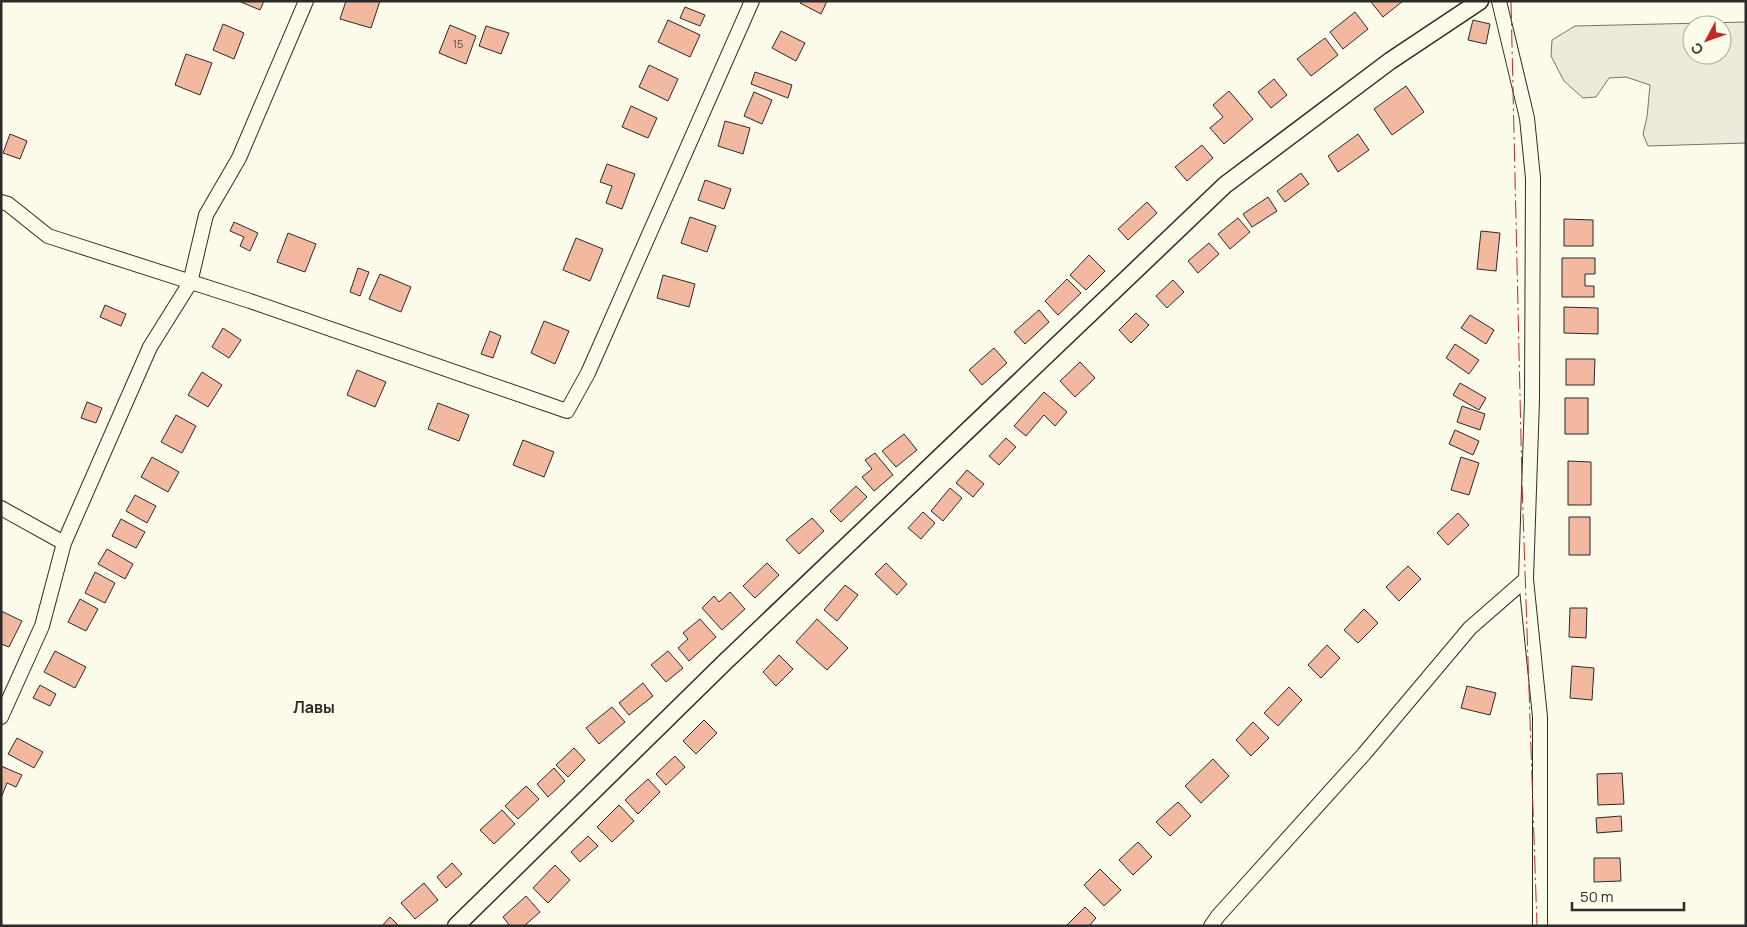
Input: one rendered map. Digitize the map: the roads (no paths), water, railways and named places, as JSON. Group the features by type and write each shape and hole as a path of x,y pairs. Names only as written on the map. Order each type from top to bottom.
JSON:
{"street":[{"path":"1,717 42,626 64,543 150,347 190,283 206,215 239,158 306,1"},
{"path":"1,202 8,204 48,236 259,305 567,411 588,373 752,1"},
{"path":"456,926 724,664 1225,185 1390,61 1480,1"},
{"path":"1499,1 1527,118 1533,178 1532,400 1526,579 1540,717 1540,926"},
{"path":"1,508 64,543"},
{"path":"1211,926 1364,754 1470,628 1526,579"}],"district":[{"name":"Лавы","path":"314,707"}]}
